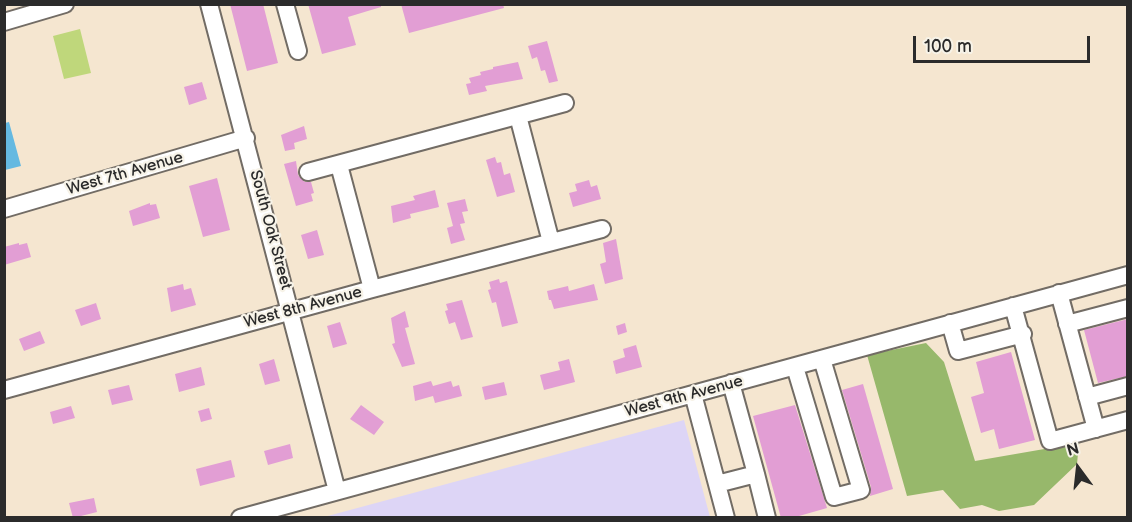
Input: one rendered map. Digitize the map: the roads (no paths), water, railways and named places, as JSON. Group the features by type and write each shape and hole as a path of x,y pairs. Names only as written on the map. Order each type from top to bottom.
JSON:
{"street":[{"path":"4,22 65,4"},
{"name":"South Oak Street","path":"210,4 337,491"},
{"path":"285,4 298,51"},
{"path":"308,172 565,103"},
{"path":"518,116 551,242"},
{"name":"West 7th Avenue","path":"4,209 246,138"},
{"path":"339,165 372,289"},
{"name":"West 8th Avenue","path":"4,390 372,289 602,229"},
{"name":"West 9th Avenue","path":"240,518 1128,275"},
{"path":"1059,293 1096,429"},
{"path":"1013,306 1023,334 1050,441 1128,420"},
{"path":"1067,324 1128,308"},
{"path":"950,323 958,351 1023,334"},
{"path":"795,367 834,497 861,490 822,358"},
{"path":"731,383 767,518"},
{"path":"1087,397 1128,386"},
{"path":"693,394 726,518"},
{"path":"717,484 756,474"}],"water":[{"path":"9,122 21,166 5,170 5,123"}]}
